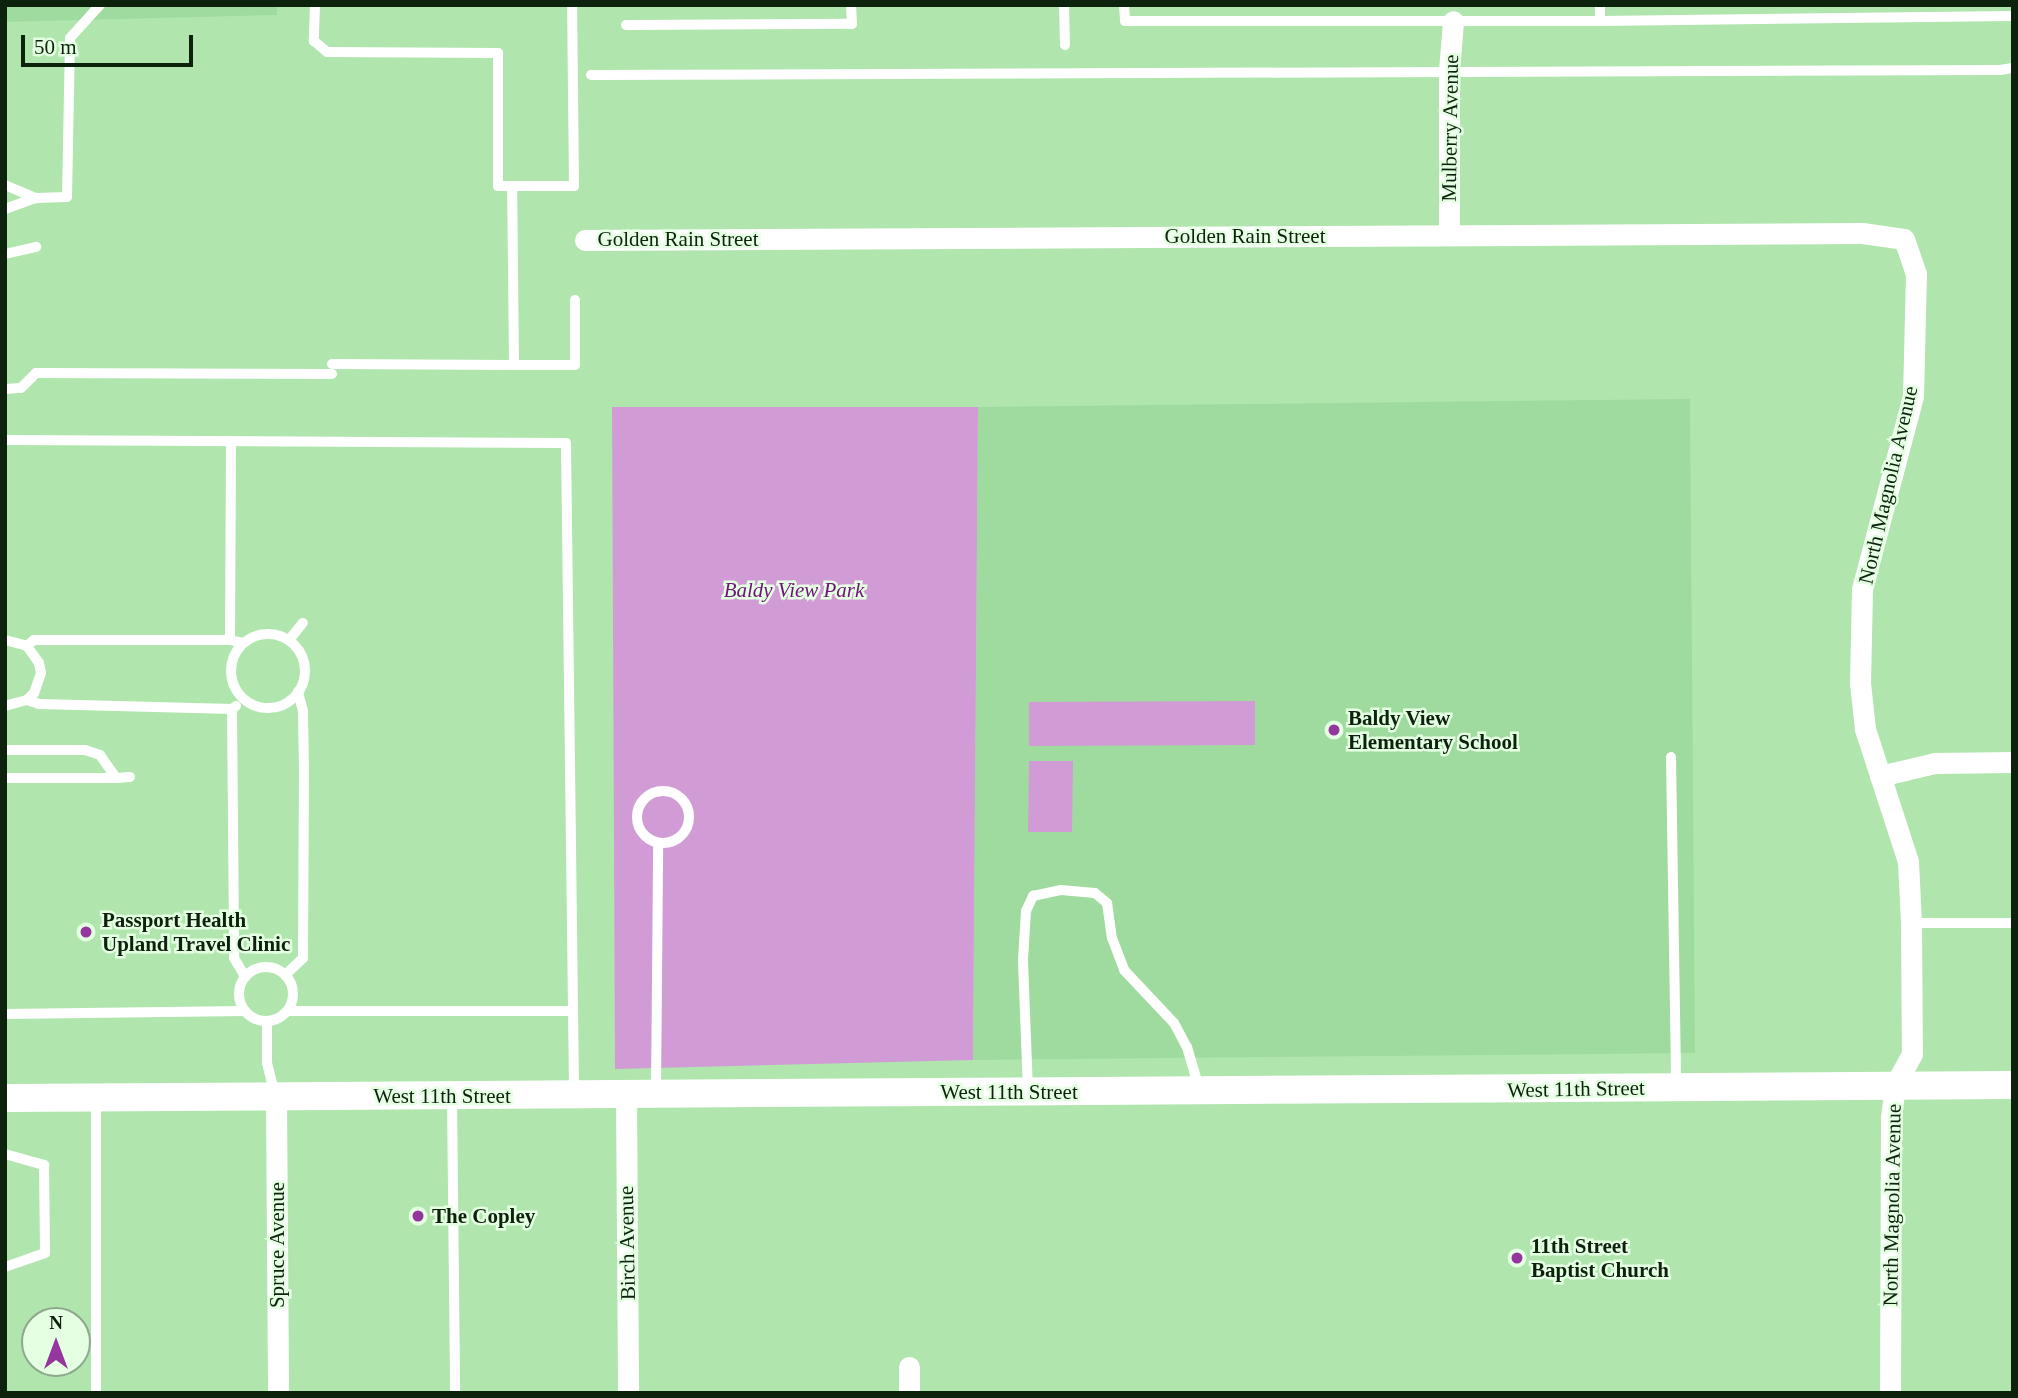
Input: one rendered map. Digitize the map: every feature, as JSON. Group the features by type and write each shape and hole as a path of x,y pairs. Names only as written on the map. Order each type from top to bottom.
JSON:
{"street":[{"name":"Mulberry Avenue","path":"1449,235 1449,71 1453,21"},
{"name":"Golden Rain Street","path":"585,240 1862,233 1905,239"},
{"name":"North Magnolia Avenue","path":"1890,1393 1891,1117 1895,1085 1912,1054 1912,923 1908,861 1865,729 1860,683 1862,589 1913,396 1916,274 1905,239"},
{"path":"1880,776 1935,763 2013,762"},
{"name":"West 11th Street","path":"5,1098 2013,1085"},
{"name":"Birch Avenue","path":"626,1094 628,1393"},
{"name":"Spruce Avenue","path":"276,1097 278,1393"},
{"path":"909,1367 909,1393"}],"lane":[{"path":"5,208 36,198 67,197 70,38 100,5"},
{"path":"315,5 314,41 327,52 498,53 498,186 574,186 572,5"},
{"path":"626,25 852,23 851,5"},
{"path":"1064,5 1065,45"},
{"path":"1125,5 1125,21 1600,21 2013,16"},
{"path":"1600,5 1600,21"},
{"path":"591,75 2013,68"},
{"path":"5,185 36,198"},
{"path":"512,186 514,366"},
{"path":"5,254 36,247"},
{"path":"5,388 21,388 36,373 575,365 575,300"},
{"path":"5,440 566,443 574,1095"},
{"path":"230,640 231,441"},
{"path":"289,640 303,623"},
{"path":"27,646 34,640 230,640 243,643 265,634 289,640 303,658 304,682 290,701 267,708 244,700 232,682 230,672 232,661 243,643"},
{"path":"5,640 27,646 34,653 41,673 39,684 27,700"},
{"path":"285,975 303,958 304,747 303,711 298,692"},
{"path":"5,706 27,700 39,704 232,709 244,700"},
{"path":"232,709 234,958 245,976"},
{"path":"5,750 85,750 100,755 117,778"},
{"path":"1671,757 1676,1087"},
{"path":"5,778 130,777"},
{"path":"655,792 671,792 685,803 690,820 682,836 675,841 657,843 650,840 638,827 637,811 647,796 655,792"},
{"path":"656,1094 657,843"},
{"path":"1028,1092 1023,960 1026,911 1033,896 1061,890 1095,893 1107,903 1112,937 1124,970 1174,1023 1187,1048 1199,1091"},
{"path":"1912,923 2013,923"},
{"path":"287,1011 293,996 285,975 270,967 260,968 245,976 239,993 245,1011 267,1021 287,1011 573,1011"},
{"path":"5,1014 245,1011"},
{"path":"267,1021 267,1063 276,1097"},
{"path":"453,1095 455,1393"},
{"path":"96,1099 96,1393"},
{"path":"5,1154 44,1165 45,1253 5,1267"}],"shaded area":[{"path":"5,5 277,5 277,15 5,22"},
{"name":"Baldy View Elementary School","path":"1690,399 1695,1053 973,1060 978,407"}],"green space":[{"name":"Baldy View Park","path":"612,407 978,407 973,1060 615,1069"},
{"path":"1255,701 1255,745 1029,746 1029,702"},
{"path":"1029,761 1073,761 1072,832 1028,832"}],"place":[{"name":"Baldy View Elementary School","path":"1334,730"},
{"name":"Passport Health Upland Travel Clinic","path":"86,932"},
{"name":"The Copley","path":"418,1216"},
{"name":"11th Street Baptist Church","path":"1517,1258"}]}
